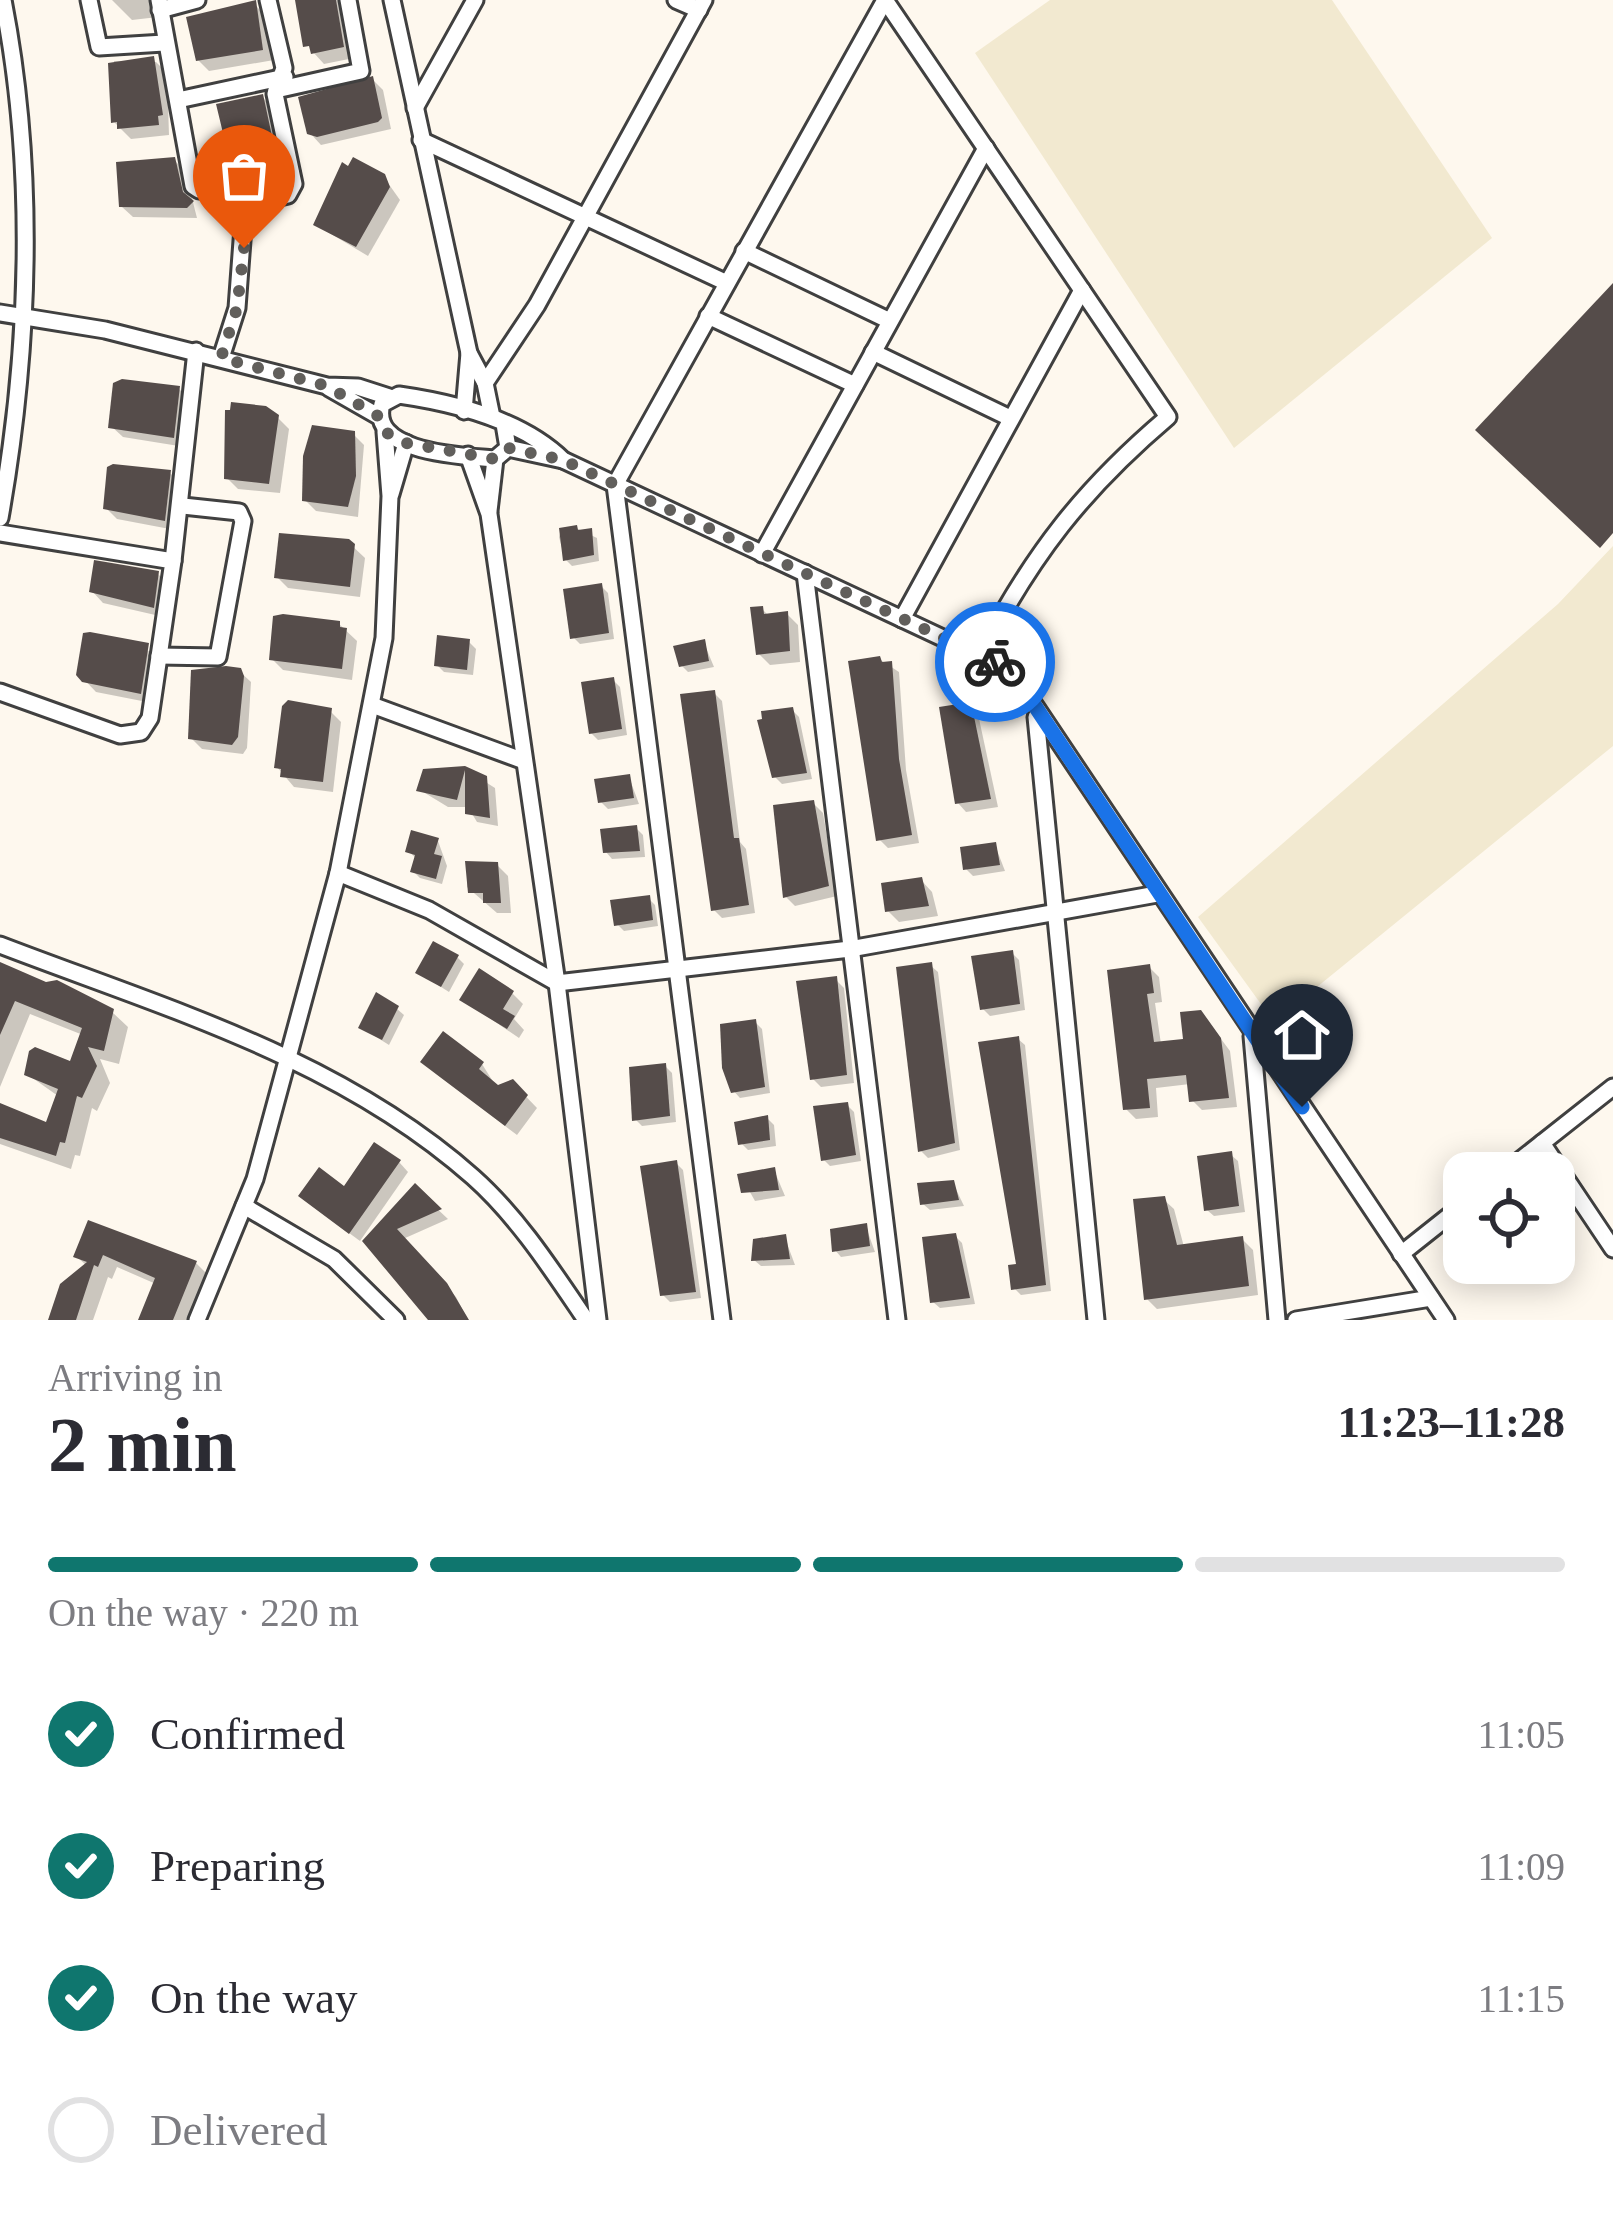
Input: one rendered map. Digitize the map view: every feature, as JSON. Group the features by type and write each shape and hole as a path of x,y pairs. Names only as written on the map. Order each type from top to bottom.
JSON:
{"street":[{"path":"0,518 14,437 24,142 3,0"},
{"path":"89,0 99,47 164,43"},
{"path":"196,0 160,5 195,188 291,172"},
{"path":"221,358 237,308 244,214 258,202 289,195 291,172 268,0"},
{"path":"178,100 361,71 348,0"},
{"path":"392,0 469,353 498,421 501,454 489,514"},
{"path":"415,108 475,0"},
{"path":"484,383 537,305 701,5 676,0"},
{"path":"722,1320 615,484 885,0 1168,417 1066,515 1016,586 980,656"},
{"path":"421,140 727,283"},
{"path":"762,554 986,148"},
{"path":"744,251 890,321"},
{"path":"902,619 1082,290"},
{"path":"0,314 196,351 327,386 464,410 547,444 563,460"},
{"path":"708,316 855,385"},
{"path":"0,692 131,736 150,718 183,506 196,351"},
{"path":"873,352 1010,418"},
{"path":"464,410 469,353"},
{"path":"327,386 406,443 468,455 563,460 1011,670 1036,714 1446,1320"},
{"path":"197,1320 244,1206 338,873 373,705 388,594 390,496 381,424 389,397"},
{"path":"390,496 406,443"},
{"path":"468,455 489,514 557,983 598,1320"},
{"path":"159,656 218,657 243,521 238,512 183,506"},
{"path":"0,533 173,561"},
{"path":"805,573 897,1320"},
{"path":"373,705 524,761"},
{"path":"1036,714 1096,1320"},
{"path":"338,873 429,910 557,983 850,949 1055,916 1157,894"},
{"path":"0,945 285,1055 414,1128 476,1179 514,1219 586,1320"},
{"path":"1252,1034 1277,1320"},
{"path":"1531,1152 1613,1087"},
{"path":"1542,1143 1613,1249"},
{"path":"244,1206 334,1259 396,1320"},
{"path":"1401,1254 1443,1221"},
{"path":"1295,1320 1431,1298"}],"shaded area":[{"path":"1050,0 1332,0 1492,238 1234,448 975,53"},
{"path":"1613,546 1613,746 1274,1022 1198,917 1558,604"}],"building":[{"path":"256,0 263,50 196,61 186,17"},
{"path":"295,0 336,0 344,47 311,54 309,46 303,47"},
{"path":"154,56 163,115 158,116 159,125 117,129 117,122 111,123 108,63"},
{"path":"373,76 382,118 378,122 317,137 307,134 298,97"},
{"path":"263,94 276,155 235,164 229,158 216,104"},
{"path":"175,157 183,192 194,201 187,208 119,207 116,162"},
{"path":"353,157 385,174 390,187 356,247 313,225 342,162 348,166"},
{"path":"1613,283 1613,533 1600,548 1475,430"},
{"path":"122,379 180,386 174,438 108,428 113,383"},
{"path":"231,402 266,406 279,415 269,484 224,479 225,410 230,410"},
{"path":"312,425 355,431 356,476 348,507 302,501 303,456"},
{"path":"107,467 171,470 165,521 103,509"},
{"path":"577,525 578,530 592,528 594,555 563,561 559,528"},
{"path":"279,533 349,539 355,544 350,587 274,578"},
{"path":"94,560 159,571 154,608 89,592"},
{"path":"602,583 609,633 570,639 563,589"},
{"path":"763,606 764,614 788,611 790,651 756,655 750,607"},
{"path":"273,616 340,621 340,627 347,628 342,669 269,660"},
{"path":"83,633 149,643 141,694 82,682 76,675"},
{"path":"437,635 470,639 467,670 434,666"},
{"path":"705,639 709,661 679,667 673,646"},
{"path":"880,656 882,662 892,661 899,759 912,835 876,841 848,661"},
{"path":"241,668 244,676 238,737 232,745 188,739 191,670"},
{"path":"614,677 622,729 589,734 581,682"},
{"path":"715,690 734,838 739,838 749,905 711,911 680,694"},
{"path":"288,700 332,708 323,782 280,777 281,769 274,768 282,706"},
{"path":"971,702 991,799 955,804 939,707"},
{"path":"793,707 807,773 772,778 757,720 762,719 761,711"},
{"path":"465,766 487,776 490,818 465,814 465,770 457,800 416,791 423,769"},
{"path":"630,774 634,798 598,803 594,779"},
{"path":"814,800 829,886 783,898 773,805"},
{"path":"637,825 640,851 603,853 600,829"},
{"path":"411,830 439,838 434,854 442,856 436,879 410,872 415,855 405,852"},
{"path":"996,842 1000,865 963,870 960,847"},
{"path":"465,861 498,862 501,903 483,903 483,893 468,893"},
{"path":"922,877 929,906 885,912 881,883"},
{"path":"650,895 653,920 614,926 610,900"},
{"path":"433,941 459,955 441,987 415,973"},
{"path":"1013,950 1020,1004 980,1010 971,956"},
{"path":"0,962 46,982 57,980 114,1009 104,1051 88,1047 97,1066 82,1098 77,1096 65,1143 60,1142 56,1156 0,1138 0,1103 46,1122 58,1089 24,1075 29,1051 35,1047 70,1061 82,1028 15,1001 0,1035"},
{"path":"932,962 955,1143 918,1152 896,967"},
{"path":"1150,964 1154,993 1147,994 1154,1042 1183,1039 1180,1012 1201,1010 1221,1038 1229,1098 1189,1102 1186,1075 1147,1079 1150,1108 1123,1110 1107,970"},
{"path":"479,968 514,991 503,1009 515,1016 507,1029 459,1000"},
{"path":"837,976 847,1075 810,1080 796,981"},
{"path":"376,992 399,1006 382,1040 358,1028"},
{"path":"756,1019 765,1087 731,1093 722,1068 720,1024"},
{"path":"443,1031 484,1062 479,1069 498,1085 513,1079 528,1095 505,1126 420,1062"},
{"path":"1019,1036 1046,1285 1011,1290 1008,1265 1016,1264 978,1042"},
{"path":"666,1063 670,1116 632,1121 629,1067"},
{"path":"848,1102 856,1155 821,1161 813,1106"},
{"path":"768,1115 770,1140 738,1145 734,1122"},
{"path":"374,1142 401,1160 349,1234 298,1196 319,1167 344,1186"},
{"path":"1232,1151 1239,1206 1204,1211 1197,1156"},
{"path":"677,1160 696,1292 660,1296 640,1166"},
{"path":"775,1167 779,1190 741,1193 737,1174"},
{"path":"954,1180 959,1200 920,1205 917,1183"},
{"path":"415,1183 442,1209 397,1229 447,1283 469,1320 428,1320 362,1241"},
{"path":"1165,1196 1177,1245 1243,1236 1249,1286 1144,1300 1133,1199"},
{"path":"88,1220 197,1261 173,1320 138,1320 155,1278 103,1255 98,1267 94,1265 76,1320 48,1320 60,1284 87,1262 73,1257"},
{"path":"867,1223 870,1246 832,1252 830,1229"},
{"path":"956,1233 970,1298 930,1303 922,1237"},
{"path":"786,1234 790,1259 751,1261 753,1239"}],"way so far":[{"path":"244,248 237,308 221,358 327,386 378,416 385,432 406,443 478,458 495,459 508,448 563,460 995,662"}],"route":[{"path":"995,662 1011,670 1302,1107"}]}
